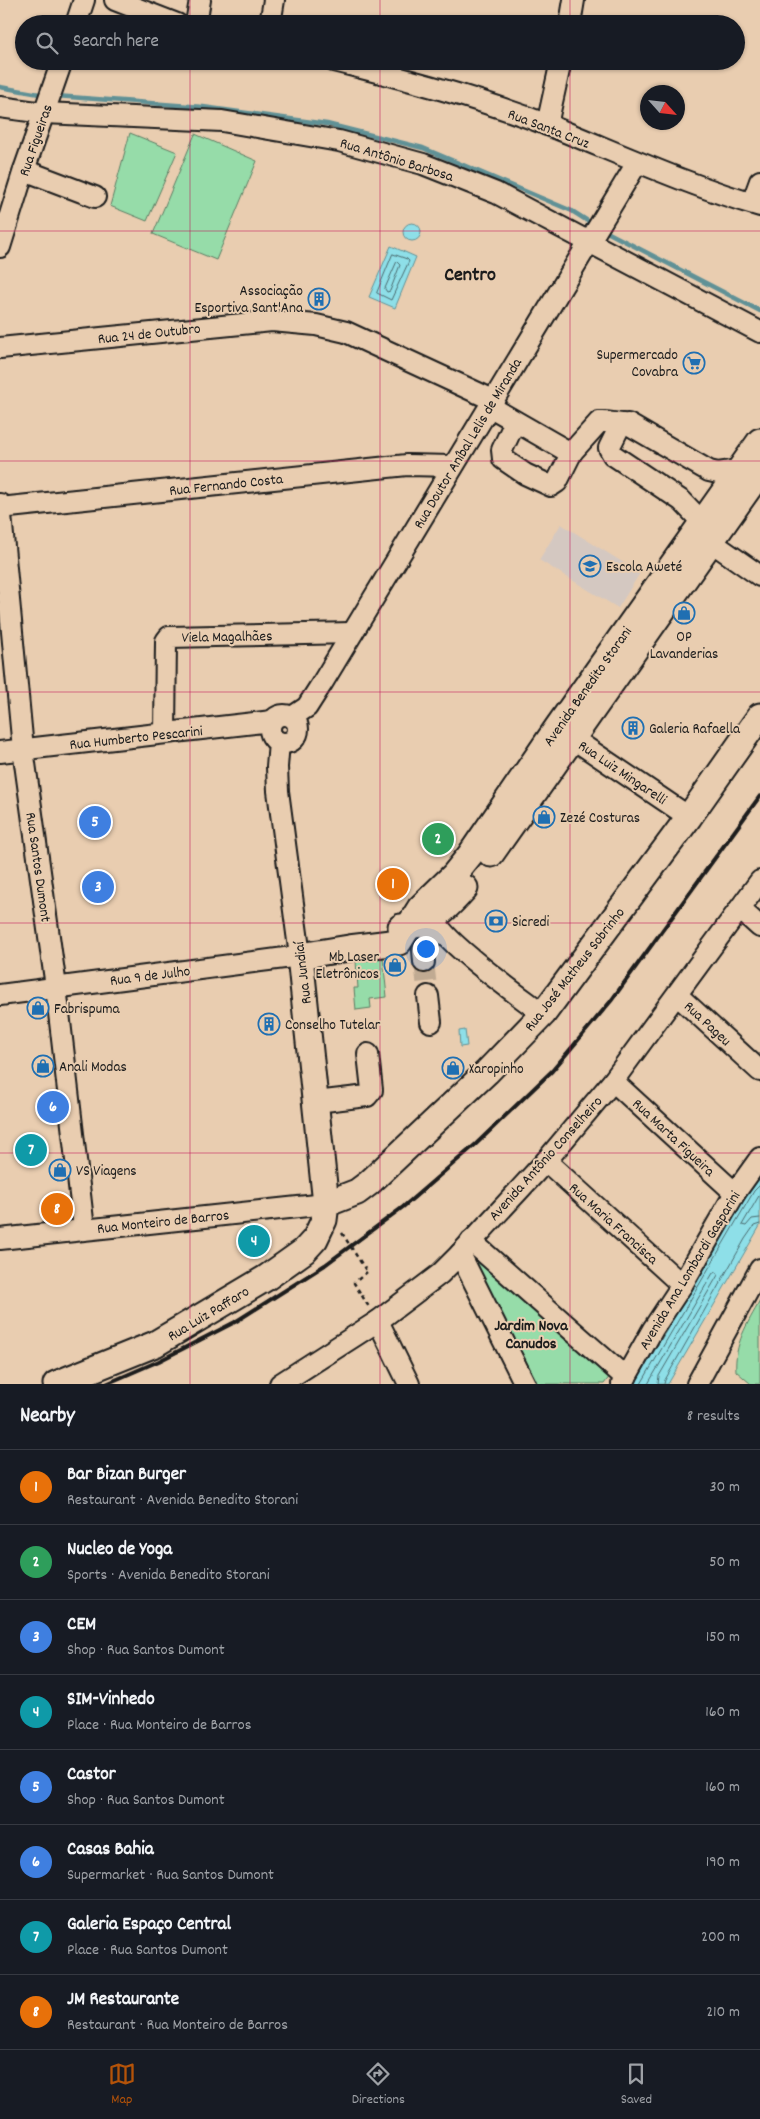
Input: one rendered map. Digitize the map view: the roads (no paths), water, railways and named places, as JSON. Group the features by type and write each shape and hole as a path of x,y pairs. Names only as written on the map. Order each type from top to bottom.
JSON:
{"main road":[{"name":"Avenida Benedito Storani","path":"409,927 435,925 471,881 565,733 703,532 750,471 760,441"},
{"name":"Rua José Matheus Sobrinho","path":"326,1204 357,1192 369,1183 487,1072 543,1014 760,716"},
{"name":"Avenida Benedito Storani","path":"300,956 397,943 420,908 470,855 565,733"},
{"name":"Rua Jundiaí","path":"300,956 326,1204"},
{"name":"Rua Luiz Paffaro","path":"56,1384 155,1344 266,1278 304,1251 315,1239 324,1220 326,1204"}],"street":[{"path":"79,15 84,0"},
{"path":"115,0 138,5 159,15"},
{"path":"198,15 200,0"},
{"path":"272,15 274,0"},
{"path":"572,15 574,0"},
{"name":"Rua Figueiras","path":"0,247 24,170 59,70"},
{"name":"Rua Santa Cruz","path":"367,70 464,96 547,125 691,184 756,204"},
{"path":"547,125 559,70"},
{"name":"Rua Antônio Barbosa","path":"0,107 44,114 222,120 339,141 423,164 496,193 760,332"},
{"name":"Rua Doutor Aníbal Lelis de Miranda","path":"292,717 307,707 637,163"},
{"path":"24,170 94,198"},
{"path":"756,204 760,181"},
{"name":"Rua 24 de Outubro","path":"0,348 272,321 316,325 346,332 491,403 515,422 567,452 572,452"},
{"path":"515,422 502,450 503,459 525,474 551,486 557,482 572,452 599,422 614,421 628,424 708,471 718,473 750,471"},
{"path":"621,424 609,448 613,455 682,500 703,532 760,576"},
{"name":"Rua Fernando Costa","path":"0,506 407,465 453,466"},
{"name":"Rua Santos Dumont","path":"0,506 23,749 56,987 84,1229"},
{"name":"Viela Magalhães","path":"164,733 166,641 169,637 352,632"},
{"path":"279,716 292,717 297,724 297,733 288,742 279,742 270,734 272,721 279,716"},
{"name":"Rua Humberto Pescarini","path":"0,752 272,721"},
{"name":"Rua Luiz Mingarelli","path":"565,733 689,816"},
{"name":"Rua Jundiaí","path":"279,742 278,791 300,956"},
{"name":"Avenida Antônio Conselheiro","path":"287,1382 378,1322 440,1274 466,1247 546,1161 613,1081 760,881"},
{"path":"740,909 760,927"},
{"path":"424,962 423,950 435,925 437,925 455,945 543,1014"},
{"name":"Rua 9 de Julho","path":"0,995 300,956"},
{"path":"428,996 431,1022"},
{"name":"Rua Pageu","path":"677,996 760,1072"},
{"path":"316,1102 367,1096 372,1090 368,1054"},
{"name":"Rua Marta Figueira","path":"613,1081 734,1193"},
{"name":"Avenida Ana Lombardi Gasparini","path":"624,1381 682,1285 734,1193 760,1158"},
{"name":"Rua Maria Francisca","path":"546,1161 682,1285"},
{"name":"Rua Monteiro de Barros","path":"0,1239 326,1204"},
{"path":"466,1247 624,1381"},
{"path":"466,1247 525,1384"},
{"path":"697,1384 760,1269"},
{"path":"378,1322 409,1384"}],"water":[{"path":"412,223 420,228 421,232 416,240 412,241 404,236 403,232 408,224"},
{"path":"391,246 416,257 395,308 369,297"},
{"path":"465,1030 467,1046 460,1047 459,1031"},
{"path":"760,1178 760,1226 668,1384 635,1384 750,1188"}],"waterway":[{"path":"0,87 45,95"},
{"path":"56,96 203,107 327,124 423,148 572,211 594,225"},
{"path":"603,230 760,311"}],"tunnel":[{"path":"424,962 428,996"}],"railway":[{"path":"106,1384 159,1361 235,1322 325,1265 403,1207 476,1144 552,1071 611,1001 760,796"}],"place":[{"name":"Associação Esportiva Sant'Ana","path":"319,299"},
{"name":"Supermercado Covabra","path":"694,363"},
{"name":"Escola Aweté","path":"590,566"},
{"name":"OP Lavanderias","path":"684,613"},
{"name":"Galeria Rafaella","path":"633,728"},
{"name":"Zezé Costuras","path":"544,817"},
{"name":"Castor","path":"95,822"},
{"name":"Nucleo de Yoga","path":"438,839"},
{"name":"Bar Bizan Burger","path":"393,884"},
{"name":"CEM","path":"98,887"},
{"name":"Sicredi","path":"496,921"},
{"name":"Mb Laser Eletrônicos","path":"395,965"},
{"name":"Fabrispuma","path":"38,1008"},
{"name":"Conselho Tutelar","path":"269,1024"},
{"name":"Anali Modas","path":"43,1066"},
{"name":"Xaropinho","path":"453,1068"},
{"name":"Casas Bahia","path":"53,1107"},
{"name":"Galeria Espaço Central","path":"31,1150"},
{"name":"VS Viagens","path":"60,1170"},
{"name":"JM Restaurante","path":"57,1209"},
{"name":"SIM-Vinhedo","path":"254,1241"}],"district":[{"name":"Centro","path":"470,273"},
{"name":"Jardim Nova Canudos","path":"531,1333"}]}
